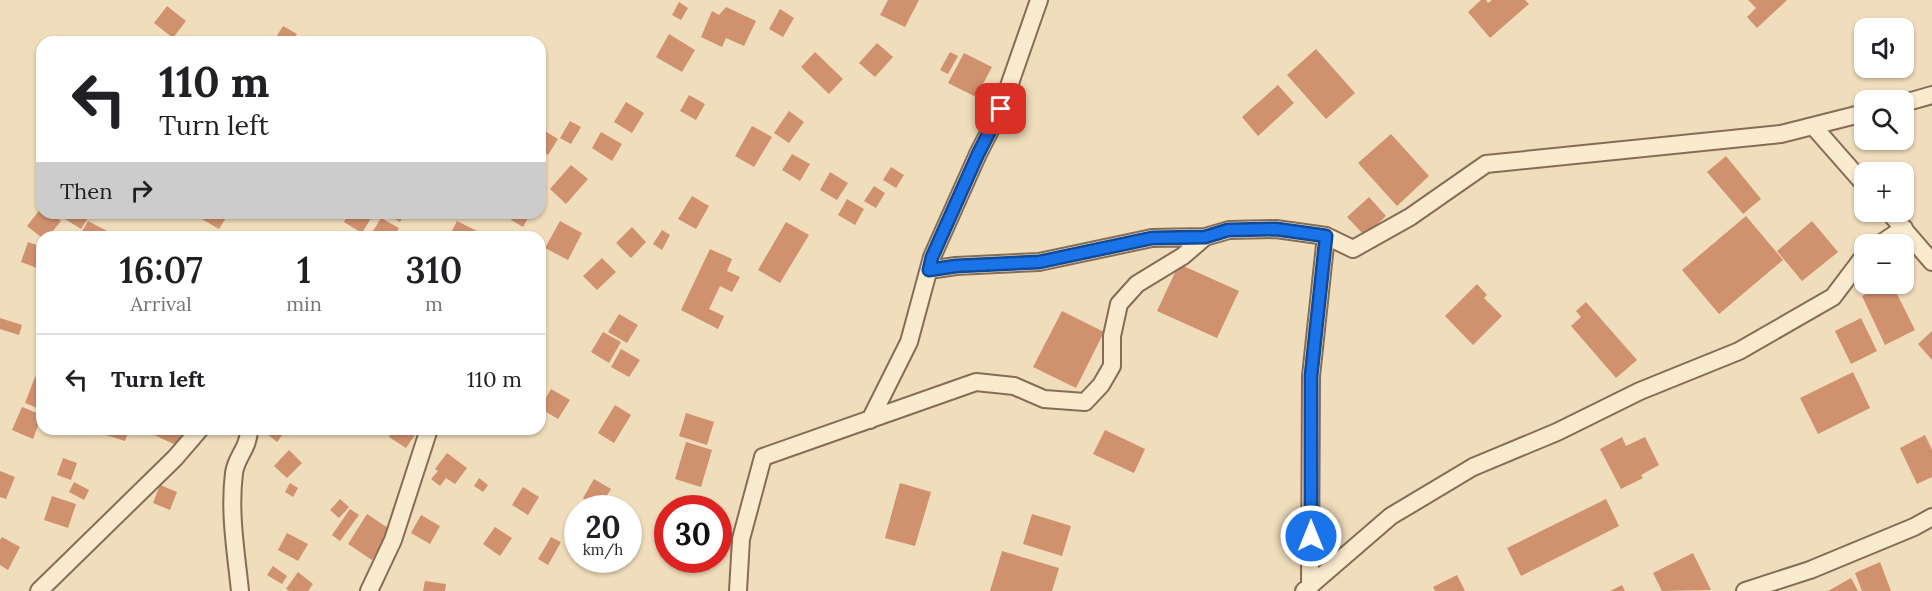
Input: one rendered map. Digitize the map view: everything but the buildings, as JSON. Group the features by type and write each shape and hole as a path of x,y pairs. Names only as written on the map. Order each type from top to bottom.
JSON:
{"street":[{"path":"870,420 909,342 932,257 978,154 1001,109 1039,0"},
{"path":"1914,100 1932,95"},
{"path":"929,270 956,266 1039,262 1152,238 1205,237 1228,230 1276,229 1326,236 1353,249 1410,217 1486,164 1780,134 1854,116"},
{"path":"1813,126 1854,173"},
{"path":"1898,222 1932,262"},
{"path":"1895,234 1904,228"},
{"path":"1307,589 1311,376 1326,236"},
{"path":"738,591 741,539 763,458 976,382 1014,386 1044,399 1085,402 1101,386 1112,366 1112,336 1119,304 1137,284 1183,256 1205,237"},
{"path":"1307,589 1391,516 1473,467 1557,432 1640,391 1739,351 1833,297 1854,269"},
{"path":"39,591 175,458 195,435"},
{"path":"240,591 231,507 234,469 249,441 249,435"},
{"path":"369,591 393,540 427,435"},
{"path":"1745,591 1810,570 1914,527 1932,517"}],"route":[{"path":"1001,109 978,154 932,257 929,270 956,266 1039,262 1152,238 1205,237 1228,230 1276,229 1326,236 1311,376 1311,536"}]}
